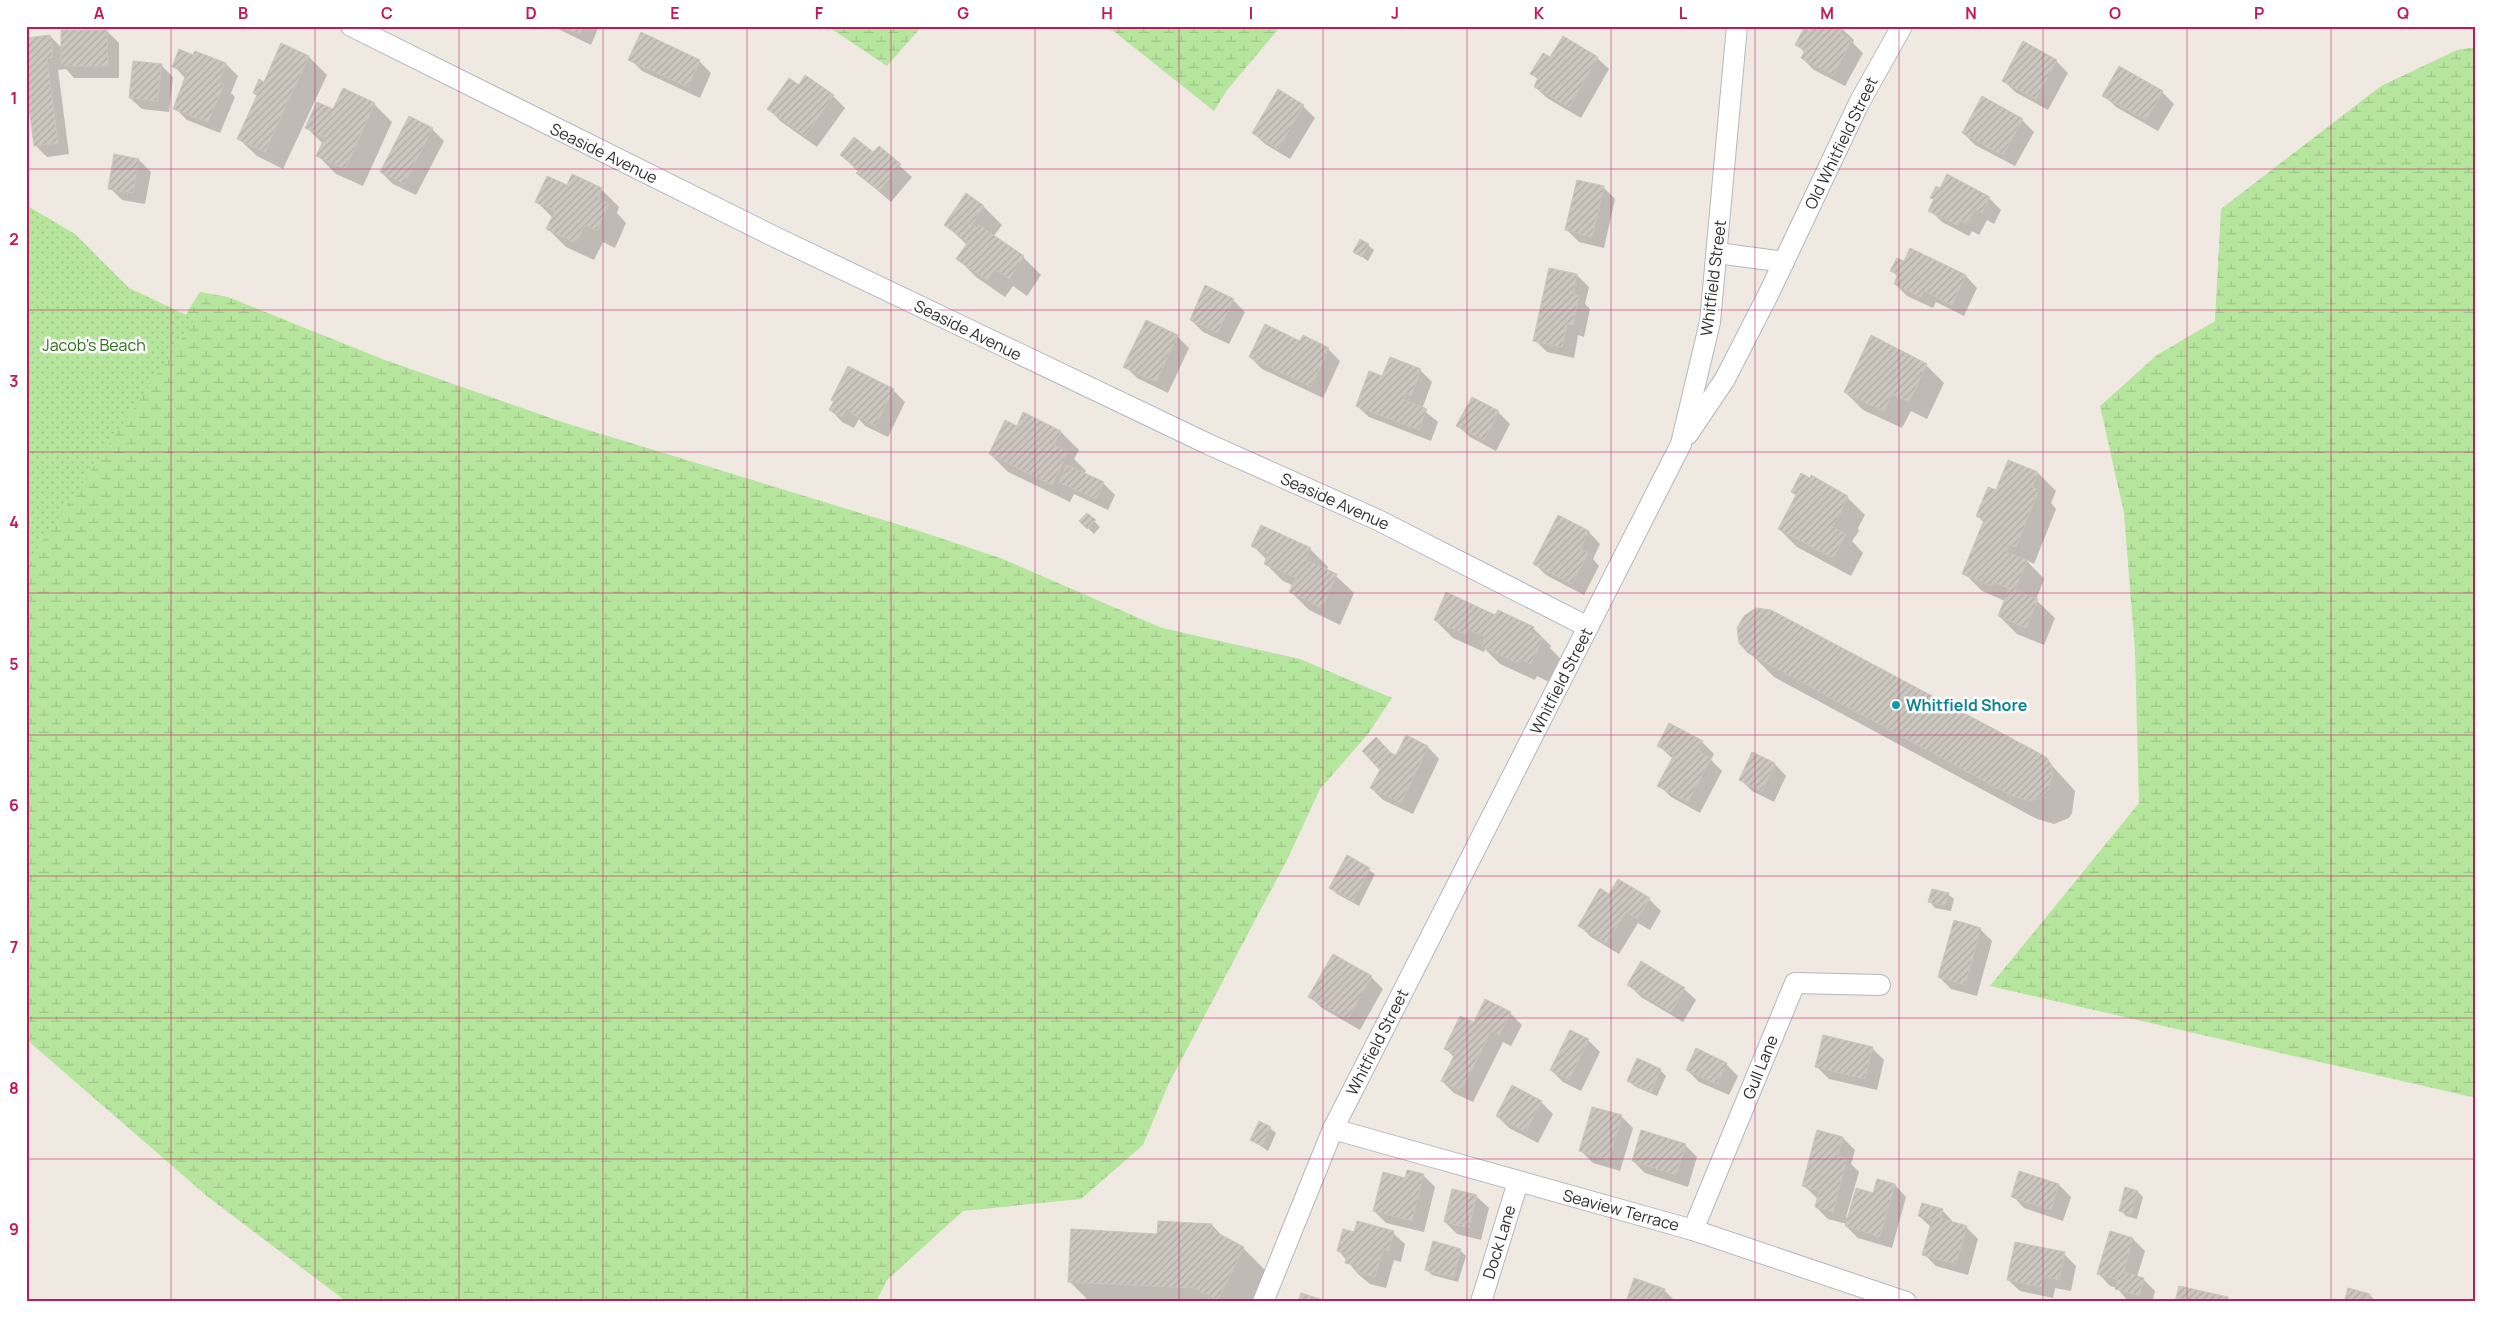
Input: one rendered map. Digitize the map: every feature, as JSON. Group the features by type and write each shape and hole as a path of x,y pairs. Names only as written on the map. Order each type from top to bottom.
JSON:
{"street":[{"name":"Seaside Avenue","path":"351,26 800,249 1208,444 1378,520 1588,627"},
{"name":"Whitfield Street","path":"1264,1302 1333,1129 1681,444 1710,322 1737,26"},
{"name":"Old Whitfield Street","path":"1681,444 1725,379 1784,262 1859,103 1902,26"},
{"path":"1717,253 1784,262"},
{"name":"Gull Lane","path":"1693,1230 1795,983 1880,986"},
{"name":"Seaview Terrace","path":"1333,1129 1693,1230 1906,1302"},
{"name":"Dock Lane","path":"1481,1302 1518,1182"}],"green space":[{"path":"827,26 922,26 887,66"},
{"path":"1107,26 1281,26 1227,90 1214,111"},
{"path":"2476,47 2476,1098 1990,986 2139,803 2135,651 2124,513 2100,406 2157,355 2215,321 2221,209 2381,86 2457,50"},
{"name":"Jacob's Beach","path":"26,205 75,234 129,288 195,319 26,565"},
{"path":"200,292 228,297 385,360 562,422 913,529 1003,559 1162,628 1300,659 1392,698 1368,734 1320,789 1287,860 1169,1083 1143,1145 1081,1199 963,1211 887,1280 876,1302 347,1302 208,1197 26,1039 26,564"}],"building":[{"path":"561,26 583,26 579,34"},
{"path":"1813,26 1842,26 1840,34 1852,40 1833,75 1801,58 1805,50 1795,45 1804,28 1810,31"},
{"path":"61,30 107,30 108,66 61,66"},
{"path":"641,32 700,60 688,87 628,60"},
{"path":"50,35 53,58 47,58 58,143 34,146 26,84 26,38"},
{"path":"1563,36 1598,57 1569,107 1534,87 1538,78 1530,74 1543,53 1550,57"},
{"path":"2023,41 2057,60 2036,99 2002,81"},
{"path":"281,43 309,56 265,152 237,139 257,95 253,93 259,79 264,82"},
{"path":"179,49 193,55 195,51 226,63 219,82 224,84 208,122 173,109 187,72 172,67"},
{"path":"133,61 162,64 157,101 129,98"},
{"path":"2119,66 2163,91 2146,120 2102,96"},
{"path":"805,75 834,95 805,136 767,109 789,78 799,85"},
{"path":"343,88 375,103 345,169 316,156 325,137 305,128 317,102 333,109"},
{"path":"1278,89 1304,105 1278,149 1252,133"},
{"path":"1982,96 2023,119 2003,155 1962,133"},
{"path":"409,116 433,128 404,184 380,172"},
{"path":"854,137 873,152 879,146 901,164 879,191 856,173 859,170 840,155"},
{"path":"114,154 139,159 133,193 108,189"},
{"path":"572,174 602,188 598,198 609,204 597,231 585,225 576,243 546,229 555,211 535,202 547,176 567,185"},
{"path":"1947,174 1990,197 1982,213 1975,209 1967,224 1960,220 1957,225 1928,211 1934,199 1930,198 1936,186 1940,188"},
{"path":"1577,180 1604,186 1592,237 1565,230"},
{"path":"966,193 984,206 972,225 977,228 979,225 1024,256 1009,279 995,269 987,280 956,259 968,242 944,225"},
{"path":"1360,239 1369,244 1362,257 1353,252"},
{"path":"1910,248 1966,275 1952,305 1924,291 1921,297 1894,284 1898,274 1890,271 1897,258 1904,261"},
{"path":"1549,268 1577,274 1573,294 1579,296 1573,325 1567,324 1562,347 1533,341"},
{"path":"1205,285 1234,299 1217,333 1190,320"},
{"path":"1146,320 1178,335 1156,382 1123,367"},
{"path":"1265,324 1300,341 1303,335 1329,348 1311,387 1249,357"},
{"path":"1871,335 1927,364 1909,402 1892,394 1884,411 1844,392"},
{"path":"1390,357 1421,369 1411,396 1406,393 1404,400 1427,409 1419,430 1356,406 1369,371 1382,376"},
{"path":"848,366 894,389 875,426 852,414 847,408 842,417 829,410 834,401 831,400"},
{"path":"1472,397 1499,411 1484,440 1456,426"},
{"path":"1023,412 1061,431 1054,445 1068,452 1052,485 989,454 1005,420 1017,426"},
{"path":"2008,460 2038,472 2032,487 2039,490 2016,547 2009,544 2006,552 2027,560 2015,590 2038,599 2026,628 1998,616 2009,588 1994,582 1992,586 1962,574 1984,520 1976,516 1988,487 1996,490"},
{"path":"1067,465 1104,482 1096,499 1059,482"},
{"path":"1801,473 1810,478 1811,475 1848,496 1841,510 1842,513 1832,526 1846,534 1833,558 1778,529 1796,495 1791,492"},
{"path":"1087,513 1096,520 1087,529 1079,521"},
{"path":"1558,515 1589,531 1580,549 1588,553 1572,584 1533,564"},
{"path":"1261,525 1311,548 1306,560 1337,574 1322,608 1289,592 1296,578 1264,564 1268,554 1251,546"},
{"path":"1446,592 1495,615 1498,610 1534,627 1531,633 1543,639 1531,664 1519,659 1517,663 1481,646 1485,637 1468,629 1466,635 1434,620"},
{"name":"Whitfield Shore","path":"1756,608 1771,610 2047,758 2052,766 2049,789 2037,799 2030,801 2012,796 1748,653 1739,643 1737,628 1744,616"},
{"path":"1669,723 1703,741 1698,751 1711,758 1688,802 1657,786 1674,755 1657,746"},
{"path":"1406,735 1428,746 1401,803 1370,788 1380,770 1362,751 1376,737 1391,753 1396,755"},
{"path":"1752,752 1775,763 1762,791 1739,780"},
{"path":"1347,855 1370,868 1353,901 1329,888"},
{"path":"1618,879 1650,898 1637,919 1626,912 1606,943 1578,926 1600,888 1609,894"},
{"path":"1932,889 1949,893 1945,906 1928,902"},
{"path":"1954,920 1981,928 1965,985 1938,977"},
{"path":"1333,954 1372,976 1348,1019 1308,997"},
{"path":"1641,961 1685,988 1671,1012 1627,985"},
{"path":"1485,999 1511,1012 1499,1035 1491,1031 1461,1091 1441,1081 1455,1054 1444,1049 1460,1016 1474,1022"},
{"path":"1570,1030 1589,1039 1569,1080 1550,1070"},
{"path":"1823,1035 1873,1047 1865,1079 1815,1067"},
{"path":"1696,1048 1727,1063 1717,1084 1686,1070"},
{"path":"1637,1058 1661,1069 1651,1092 1627,1081"},
{"path":"1512,1085 1542,1101 1525,1132 1496,1116"},
{"path":"1592,1107 1622,1115 1609,1160 1579,1151"},
{"path":"1259,1121 1271,1127 1262,1146 1250,1140"},
{"path":"1641,1130 1686,1144 1676,1175 1632,1161"},
{"path":"1817,1130 1843,1137 1838,1156 1847,1159 1833,1212 1815,1207 1819,1191 1802,1186"},
{"path":"1407,1170 1424,1174 1412,1221 1373,1211 1383,1172 1405,1178"},
{"path":"2019,1171 2059,1184 2051,1210 2011,1197"},
{"path":"1877,1179 1895,1184 1880,1237 1845,1226 1856,1188 1873,1193"},
{"path":"2125,1187 2138,1191 2131,1215 2119,1211"},
{"path":"1452,1189 1477,1195 1469,1228 1444,1222"},
{"path":"1455,1190 1476,1196 1467,1225 1446,1219"},
{"path":"1922,1203 1943,1209 1940,1218 1967,1226 1956,1264 1922,1255 1932,1220 1918,1216"},
{"path":"1158,1221 1212,1224 1212,1230 1244,1247 1218,1300 1194,1288 1068,1282 1071,1229 1157,1234"},
{"path":"1357,1221 1394,1231 1389,1251 1383,1249 1375,1277 1357,1272 1357,1266 1345,1263 1348,1254 1337,1251 1343,1229 1354,1232"},
{"path":"2110,1231 2133,1238 2124,1272 2144,1278 2139,1296 2115,1289 2118,1280 2097,1274"},
{"path":"1433,1241 1461,1249 1453,1278 1425,1270"},
{"path":"2015,1242 2065,1252 2059,1280 2044,1277 2041,1287 2007,1280"},
{"path":"1634,1278 1665,1289 1661,1302 1626,1302"},
{"path":"2179,1286 2228,1297 2227,1302 2175,1302"},
{"path":"2348,1288 2370,1294 2368,1302 2344,1302"},
{"path":"1301,1293 1329,1302 1298,1302"}],"place":[{"name":"Whitfield Shore","path":"1896,705"}]}
